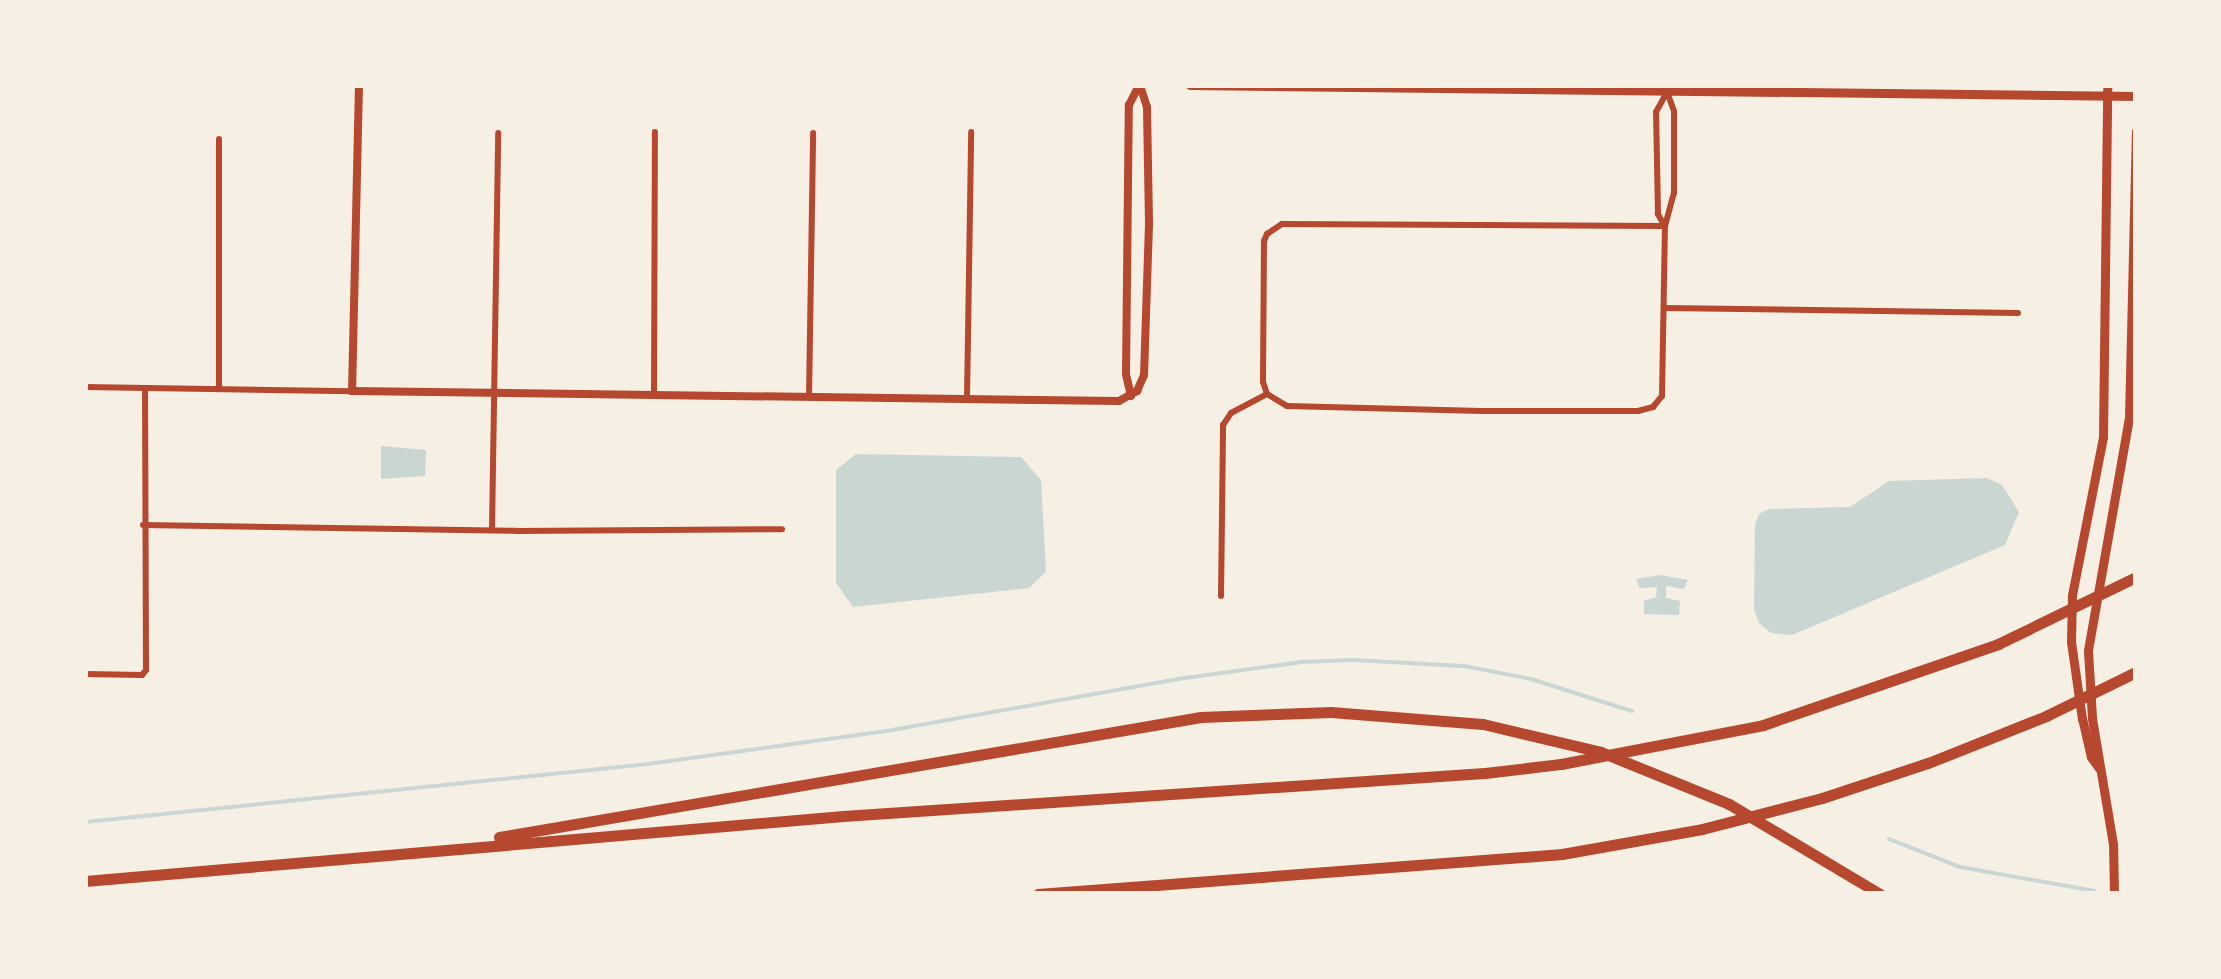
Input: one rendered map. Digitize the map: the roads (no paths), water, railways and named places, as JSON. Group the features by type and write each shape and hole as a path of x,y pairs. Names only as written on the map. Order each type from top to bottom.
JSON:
{"highway":[{"path":"85,882 417,851 1561,764 1763,725 1998,644 2136,578"},
{"path":"1038,894 1562,854 1702,829 1822,798 1928,763 1994,738 2133,673"},
{"path":"417,851 1201,717 1330,712 1441,718 1542,735 1657,772 1760,821 1880,894"}],"main road":[{"path":"1190,85 2106,90 2136,96"},
{"path":"2099,768 2091,757 2082,719 2071,642 2072,595 2103,437 2106,90"},
{"path":"2114,894 2113,844 2099,768 2088,650 2129,417 2136,131"}],"street":[{"path":"352,391 360,85"},
{"path":"1131,396 1126,374 1129,106 1139,85"},
{"path":"85,387 1118,401 1131,396 1144,374 1150,223 1147,110 1139,85"},
{"path":"1664,226 1658,214 1656,112 1666,88"},
{"path":"1664,226 1282,224 1267,234 1264,241 1262,382 1266,394 1287,406 1638,411 1653,407 1662,396 1664,226 1674,193 1674,111 1666,88"},
{"path":"654,395 655,132"},
{"path":"967,400 971,132"},
{"path":"492,530 498,133"},
{"path":"809,397 813,133"},
{"path":"219,138 219,389"},
{"path":"1664,308 2018,313"},
{"path":"85,674 145,673 145,388"},
{"path":"1221,596 1223,425 1231,413 1266,394"},
{"path":"143,525 782,529"}],"waterway":[{"path":"85,822 648,764 892,730 1185,678 1302,662 1353,660 1464,666 1531,679 1632,711"},
{"path":"1889,839 1960,867 2095,891"}]}
